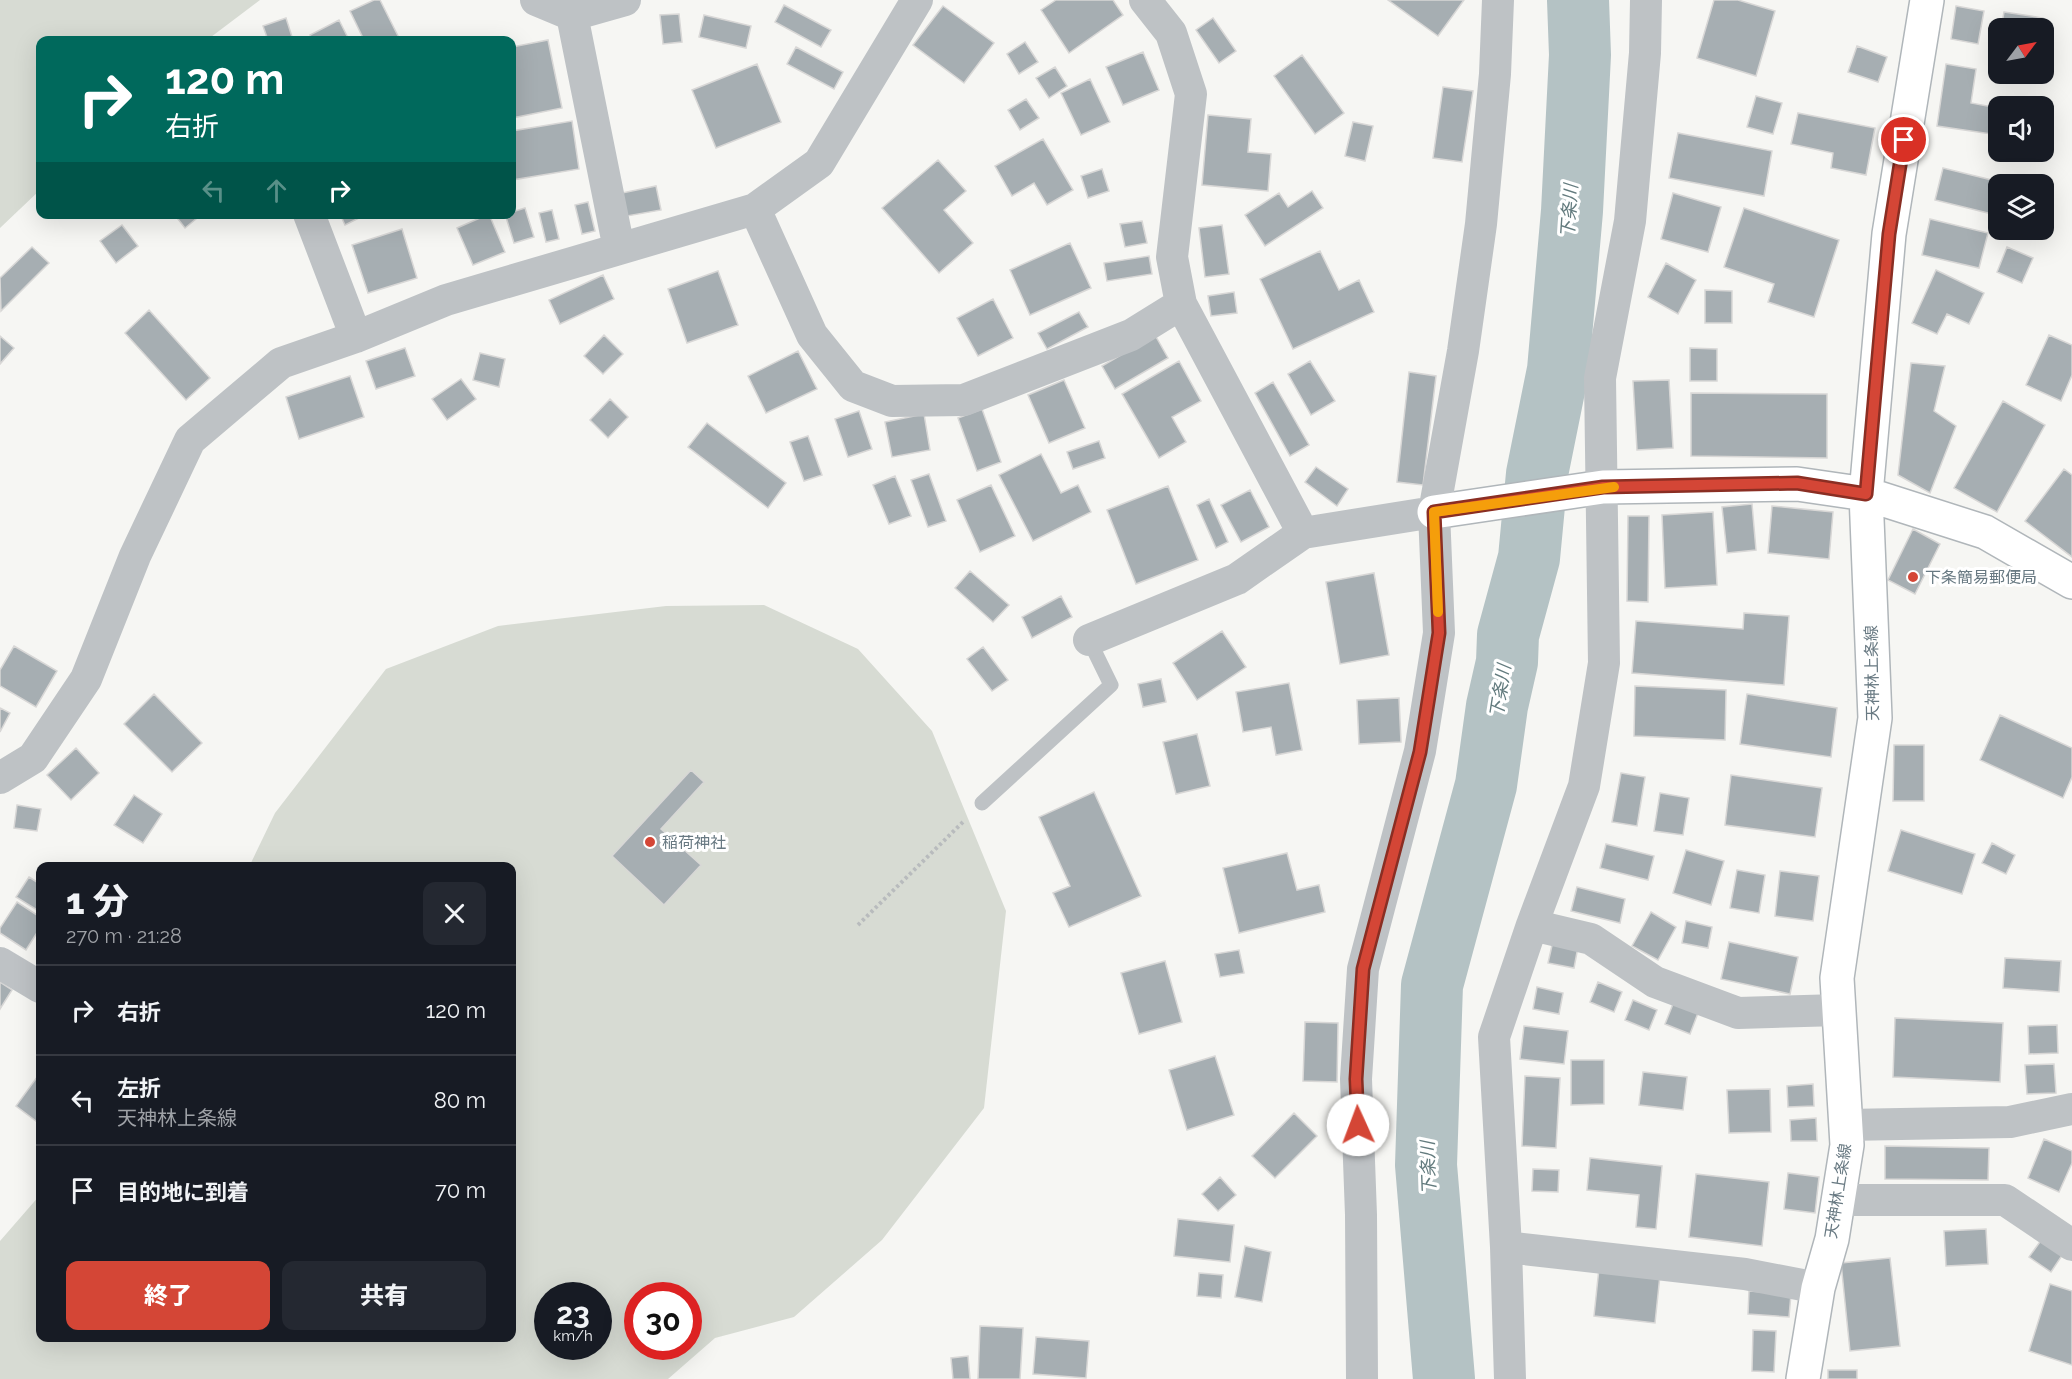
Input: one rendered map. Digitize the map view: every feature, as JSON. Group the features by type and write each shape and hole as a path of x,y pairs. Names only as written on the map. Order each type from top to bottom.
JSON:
{"main road":[{"name":"天神林上条線","path":"1803,1379 1818,1288 1832,1239 1847,1145 1837,978 1875,718 1866,494 1889,234 1926,0"},
{"path":"1434,512 1603,487 1797,483 1866,494 1985,532 2072,582"}],"street":[{"path":"536,0 572,15 624,0"},
{"path":"0,778 33,758 86,679 135,555 190,440 281,363 356,337 446,300 756,209 819,163 917,0"},
{"path":"1145,0 1171,33 1191,94 1172,257 1181,304 1304,533"},
{"path":"1362,1379 1361,1215 1356,1079 1363,969 1420,752 1439,633 1434,512 1463,351 1481,224 1495,74 1498,0"},
{"path":"1506,1378 1506,1247 1494,1037 1532,925 1584,786 1604,663 1600,378 1630,220 1645,53 1646,0"},
{"path":"572,15 619,249"},
{"path":"756,209 812,335 853,386 892,400 964,400 1131,335 1181,304"},
{"path":"311,219 356,337"},
{"path":"1089,640 1236,579 1304,533 1434,512"},
{"path":"1532,925 1591,939 1655,982 1738,1013 1839,1010"},
{"path":"0,963 36,985"},
{"path":"1846,1125 2010,1122 2072,1109"},
{"path":"1838,1200 2005,1200 2072,1245"},
{"path":"1506,1247 1745,1274 1818,1288"}],"lane":[{"path":"982,803 1111,685 1089,640"}],"path":[{"path":"858,926 982,803"}],"shaded area":[{"path":"0,0 260,0 212,36 36,36 36,194 0,228"},
{"path":"764,605 858,649 932,731 1006,911 984,1108 882,1240 794,1317 715,1338 702,1349 702,1282 624,1282 624,1360 690,1360 668,1379 0,1379 0,1241 36,1200 36,1342 516,1342 516,862 251,862 275,813 386,669 498,626 666,606"}],"building":[{"path":"374,0 380,0 398,36 362,36 350,11"},
{"path":"1056,0 1113,0 1123,15 1069,53 1041,10"},
{"path":"1388,0 1464,0 1438,36"},
{"path":"1714,0 1738,0 1775,11 1756,76 1697,58"},
{"path":"784,5 831,30 821,47 775,22"},
{"path":"943,6 994,43 964,83 913,45"},
{"path":"1956,6 1984,11 1978,44 1951,39"},
{"path":"2004,12 2043,18 2003,18"},
{"path":"679,14 682,42 663,44 660,15"},
{"path":"704,15 751,26 746,48 699,37"},
{"path":"286,18 292,36 267,36 263,26"},
{"path":"1213,18 1236,51 1219,63 1196,30"},
{"path":"339,20 347,36 311,36"},
{"path":"548,40 562,108 516,117 516,46"},
{"path":"1025,42 1038,62 1019,74 1007,54"},
{"path":"1857,46 1887,57 1878,82 1848,72"},
{"path":"796,47 843,72 834,89 787,64"},
{"path":"1143,52 1159,90 1123,105 1106,67"},
{"path":"1302,55 1344,113 1315,134 1274,76"},
{"path":"757,64 781,122 716,148 692,90"},
{"path":"1946,64 1976,69 1971,103 1988,106 1988,134 1937,126"},
{"path":"1055,67 1067,86 1049,98 1036,78"},
{"path":"1090,79 1110,122 1081,135 1061,93"},
{"path":"1443,87 1473,91 1462,162 1433,158"},
{"path":"1756,96 1782,103 1773,134 1747,127"},
{"path":"1026,99 1039,118 1020,130 1008,110"},
{"path":"1798,113 1875,128 1866,175 1831,168 1833,153 1791,144"},
{"path":"1208,115 1251,119 1248,152 1271,154 1268,191 1202,185"},
{"path":"572,121 579,169 516,179 516,130"},
{"path":"1353,122 1373,126 1365,161 1345,156"},
{"path":"1678,133 1772,151 1764,196 1669,178"},
{"path":"1043,139 1073,190 1047,205 1034,183 1012,196 995,166"},
{"path":"938,160 966,191 944,210 973,243 939,273 882,208"},
{"path":"1943,168 1988,179 1988,213 1935,200"},
{"path":"1102,169 1109,191 1088,198 1081,176"},
{"path":"656,186 661,210 627,216 622,193"},
{"path":"1312,191 1323,208 1265,246 1245,215 1279,193 1288,207"},
{"path":"1673,193 1721,207 1708,252 1661,239"},
{"path":"588,202 595,231 582,234 575,205"},
{"path":"525,208 534,237 514,243 507,219 516,219 516,211"},
{"path":"1744,208 1839,240 1814,317 1768,302 1774,284 1724,267"},
{"path":"552,210 559,239 546,242 539,213"},
{"path":"178,219 196,219 185,228"},
{"path":"342,219 357,219 345,225"},
{"path":"478,219 491,219 505,252 473,265 457,228"},
{"path":"1930,219 1988,233 1979,268 1922,255"},
{"path":"1142,221 1147,243 1125,247 1120,224"},
{"path":"122,225 138,246 116,263 100,241"},
{"path":"1222,225 1229,274 1205,277 1199,228"},
{"path":"402,229 417,278 368,293 352,245"},
{"path":"1070,243 1091,288 1030,315 1010,270"},
{"path":"32,247 49,263 1,311 0,278"},
{"path":"2007,247 2033,258 2022,283 1997,272"},
{"path":"1320,251 1339,290 1359,280 1374,312 1293,349 1260,279"},
{"path":"1149,256 1152,274 1107,281 1104,263"},
{"path":"1666,263 1696,280 1678,314 1648,297"},
{"path":"1936,270 1984,293 1969,324 1947,314 1937,334 1912,323"},
{"path":"718,271 738,325 687,343 668,289"},
{"path":"603,275 614,299 560,324 549,300"},
{"path":"1705,290 1732,291 1732,323 1705,323"},
{"path":"1234,292 1237,313 1211,316 1208,296"},
{"path":"993,299 1013,338 978,356 957,318"},
{"path":"149,310 210,378 186,400 125,333"},
{"path":"1079,312 1088,327 1047,349 1038,333"},
{"path":"604,335 623,354 603,374 584,356"},
{"path":"1155,335 1168,358 1115,389 1102,366"},
{"path":"2049,335 2072,345 2072,375 2061,401 2026,385"},
{"path":"0,336 14,348 0,364"},
{"path":"405,348 415,376 376,389 366,361"},
{"path":"1690,348 1717,349 1717,381 1690,381"},
{"path":"798,351 817,389 766,413 748,376"},
{"path":"480,353 505,359 499,387 473,380"},
{"path":"1179,361 1201,401 1172,417 1186,442 1159,458 1122,394"},
{"path":"1310,361 1335,401 1311,415 1288,374"},
{"path":"1911,363 1945,366 1934,411 1956,426 1930,493 1898,475"},
{"path":"1409,372 1436,376 1423,485 1397,482"},
{"path":"350,376 364,417 299,439 286,397"},
{"path":"461,379 476,399 447,420 432,399"},
{"path":"1064,380 1085,428 1049,443 1028,395"},
{"path":"1669,380 1673,448 1637,450 1633,381"},
{"path":"1273,382 1309,445 1290,456 1255,393"},
{"path":"1691,393 1827,394 1827,458 1691,456"},
{"path":"610,399 628,417 608,438 590,420"},
{"path":"2003,401 2045,425 1997,512 1954,488"},
{"path":"982,409 1001,462 977,471 958,418"},
{"path":"859,411 872,449 848,457 835,419"},
{"path":"924,414 930,450 892,457 885,422"},
{"path":"707,423 786,483 768,508 688,447"},
{"path":"808,436 822,475 804,481 790,442"},
{"path":"1099,441 1105,458 1073,469 1067,452"},
{"path":"1041,454 1061,493 1078,485 1091,512 1033,541 999,475"},
{"path":"1316,467 1348,489 1337,506 1305,482"},
{"path":"2064,469 2072,475 2072,557 2025,521"},
{"path":"929,474 946,521 928,527 911,480"},
{"path":"895,476 911,516 889,524 873,485"},
{"path":"991,485 1015,536 980,552 957,500"},
{"path":"1168,486 1198,560 1136,584 1107,510"},
{"path":"1250,490 1269,527 1241,542 1221,505"},
{"path":"1209,499 1228,542 1216,548 1197,505"},
{"path":"1752,504 1756,550 1727,553 1722,507"},
{"path":"1772,506 1833,512 1829,559 1768,553"},
{"path":"1713,512 1717,585 1665,588 1662,515"},
{"path":"1628,516 1649,516 1648,602 1627,601"},
{"path":"1913,529 1940,544 1915,594 1888,580"},
{"path":"970,571 1009,605 993,622 955,588"},
{"path":"1374,573 1389,655 1340,664 1326,582"},
{"path":"1061,596 1072,617 1032,638 1022,617"},
{"path":"1744,613 1789,616 1784,685 1632,673 1636,621 1743,629"},
{"path":"1222,631 1246,667 1197,700 1173,663"},
{"path":"14,646 57,671 36,707 0,686 0,670"},
{"path":"983,647 1008,680 992,691 967,659"},
{"path":"1161,679 1166,702 1143,707 1138,684"},
{"path":"1289,683 1302,750 1276,755 1271,727 1243,732 1236,692"},
{"path":"1635,686 1726,690 1725,740 1634,736"},
{"path":"154,694 202,743 172,772 124,724"},
{"path":"1747,694 1837,708 1831,757 1740,744"},
{"path":"1399,698 1401,742 1359,744 1357,700"},
{"path":"0,708 10,713 0,732"},
{"path":"2000,715 2072,748 2072,777 2063,798 1980,760"},
{"path":"1197,734 1210,786 1176,794 1163,742"},
{"path":"1894,745 1924,745 1924,801 1893,801"},
{"path":"76,748 99,773 71,800 47,775"},
{"name":"稲荷神社","path":"691,770 704,782 661,829 701,865 664,905 612,856"},
{"path":"1621,773 1645,777 1637,826 1612,822"},
{"path":"1731,775 1822,788 1815,837 1725,825"},
{"path":"1094,792 1141,896 1069,927 1053,893 1070,886 1039,817"},
{"path":"1660,793 1689,798 1683,835 1654,831"},
{"path":"134,795 162,814 143,843 114,825"},
{"path":"17,805 41,809 37,831 14,828"},
{"path":"1901,830 1975,854 1962,894 1888,871"},
{"path":"1992,843 2015,855 2006,874 1982,863"},
{"path":"1606,844 1654,856 1648,880 1600,868"},
{"path":"1686,850 1724,861 1711,905 1673,893"},
{"path":"1287,853 1297,890 1319,885 1325,912 1239,933 1223,868"},
{"path":"1737,870 1765,875 1759,913 1730,908"},
{"path":"1780,871 1819,876 1813,921 1775,916"},
{"path":"29,877 36,881 36,909 16,897"},
{"path":"1577,887 1625,899 1620,923 1571,911"},
{"path":"17,902 36,914 36,934 26,950 0,933 0,928"},
{"path":"1651,912 1676,927 1658,960 1632,946"},
{"path":"1686,921 1712,927 1708,948 1682,943"},
{"path":"1553,941 1578,947 1574,968 1548,963"},
{"path":"1729,942 1798,957 1790,994 1721,979"},
{"path":"1239,950 1244,973 1220,977 1215,954"},
{"path":"2005,958 2061,961 2059,992 2003,988"},
{"path":"1165,961 1182,1022 1139,1034 1121,973"},
{"path":"0,982 12,990 0,1009"},
{"path":"1598,982 1622,992 1614,1012 1590,1002"},
{"path":"1537,987 1563,993 1559,1014 1533,1009"},
{"path":"1633,1000 1657,1010 1649,1030 1625,1020"},
{"path":"1673,1004 1698,1013 1690,1034 1665,1024"},
{"path":"1895,1018 2003,1023 2000,1082 1893,1077"},
{"path":"1305,1022 1338,1023 1337,1082 1303,1081"},
{"path":"2057,1025 2058,1053 2029,1054 2028,1026"},
{"path":"1524,1026 1568,1031 1564,1064 1520,1059"},
{"path":"1215,1056 1234,1115 1187,1130 1169,1070"},
{"path":"1571,1060 1604,1060 1604,1104 1571,1105"},
{"path":"2054,1064 2056,1093 2027,1094 2025,1065"},
{"path":"1643,1072 1687,1077 1683,1110 1639,1105"},
{"path":"1525,1076 1560,1078 1556,1148 1522,1146"},
{"path":"36,1078 36,1121 16,1106"},
{"path":"1813,1084 1814,1106 1788,1107 1787,1086"},
{"path":"1770,1089 1771,1132 1729,1133 1727,1090"},
{"path":"1294,1113 1317,1136 1275,1178 1252,1156"},
{"path":"1816,1118 1817,1141 1791,1141 1790,1120"},
{"path":"2044,1139 2072,1151 2072,1163 2059,1192 2028,1178"},
{"path":"1885,1146 1989,1148 1988,1180 1885,1179"},
{"path":"1590,1158 1662,1166 1656,1229 1636,1227 1639,1195 1587,1190"},
{"path":"1533,1169 1559,1170 1558,1192 1532,1191"},
{"path":"1788,1173 1819,1177 1815,1213 1784,1209"},
{"path":"1696,1174 1769,1182 1762,1246 1689,1237"},
{"path":"1220,1177 1236,1195 1218,1211 1202,1194"},
{"path":"1178,1219 1234,1225 1230,1262 1174,1256"},
{"path":"1986,1229 1988,1264 1946,1266 1944,1231"},
{"path":"2042,1239 2063,1254 2051,1272 2029,1257"},
{"path":"1245,1246 1271,1252 1262,1302 1235,1297"},
{"path":"1890,1258 1900,1346 1850,1351 1841,1263"},
{"path":"1599,1268 1660,1275 1655,1323 1594,1316"},
{"path":"1199,1273 1223,1275 1221,1298 1197,1296"},
{"path":"2050,1284 2072,1291 2072,1365 2029,1351"},
{"path":"1749,1291 1791,1294 1789,1317 1748,1314"},
{"path":"980,1326 1023,1328 1020,1379 978,1379"},
{"path":"1753,1330 1776,1331 1774,1372 1752,1371"},
{"path":"1036,1337 1089,1341 1086,1378 1033,1374"},
{"path":"968,1356 970,1379 953,1379 951,1358"},
{"path":"1828,1370 1857,1370 1857,1379 1828,1379"}],"waterway":[{"name":"下条川","path":"1444,1379 1426,1165 1432,985 1486,785 1497,706 1507,662 1508,635 1529,558 1537,474 1558,370 1572,211 1580,55 1578,0"}],"slow traffic":[{"path":"1438,612 1434,512 1614,487"}],"place":[{"name":"下条簡易郵便局","path":"1913,577"},
{"name":"稲荷神社","path":"650,842"}],"route":[{"path":"1358,1125 1356,1079 1363,969 1420,752 1439,633 1434,512 1603,487 1797,483 1866,494 1889,234 1904,140"}]}
